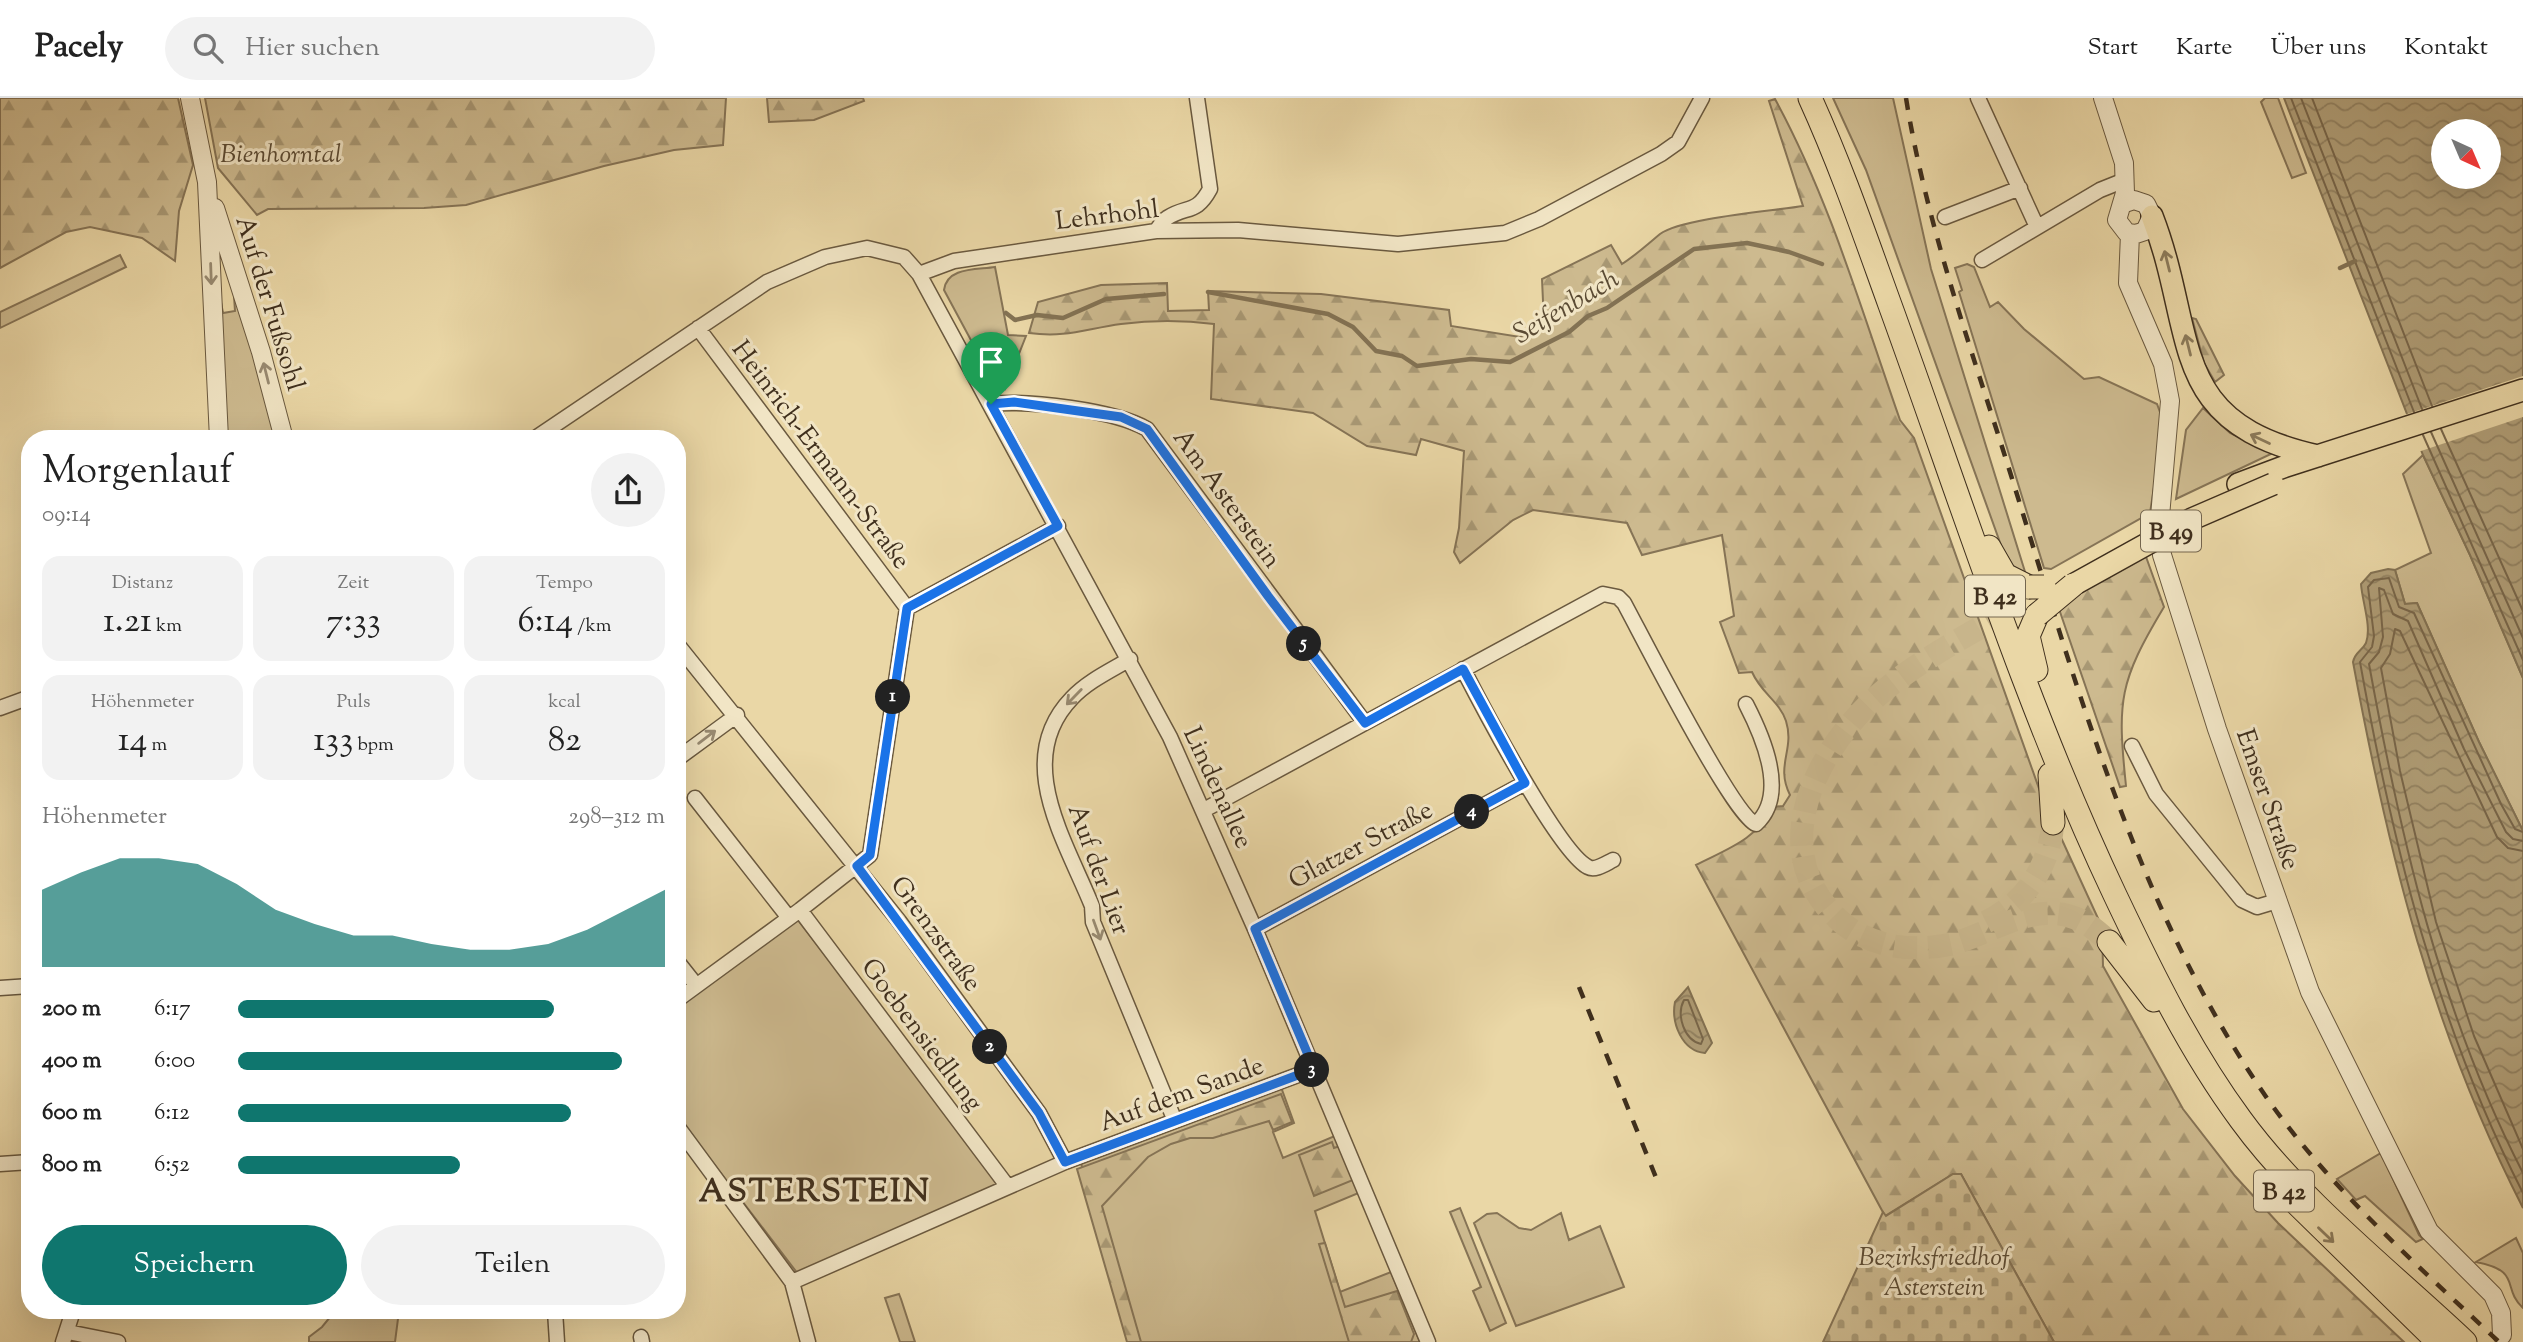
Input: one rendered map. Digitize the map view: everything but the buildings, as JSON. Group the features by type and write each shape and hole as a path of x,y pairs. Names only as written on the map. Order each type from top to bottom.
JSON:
{"highway":[{"name":"B 42","path":"1797,98 1845,211 2050,775 2100,891 2157,1003 2211,1097 2258,1162 2317,1227 2438,1342"},
{"name":"B 42","path":"1810,98 1854,205 2042,727 2081,821 2158,983 2207,1070 2255,1139 2299,1186 2465,1342"},
{"path":"1821,98 1843,146 1903,300 1990,550 2005,575 2035,598 2028,636 2031,655 2077,781 2120,878 2200,1033 2243,1104 2299,1186"},
{"name":"B 49","path":"2010,615 2035,598 2073,584"},
{"path":"2050,775 2053,823"},
{"path":"2109,942 2157,1003"}],"main road":[{"name":"B 49","path":"2152,216 2163,244 2199,382 2212,402 2225,417 2258,439 2284,449 2318,456"},
{"name":"B 49","path":"2073,584 2192,519 2273,484 2362,448 2523,390"},
{"name":"B 49","path":"2035,598 2154,524 2238,484 2318,456 2362,448 2523,402"}],"street":[{"name":"Auf der Fußsohl","path":"190,98 207,182 261,352 282,430"},
{"path":"1156,232 1167,218 1192,211 1204,201 1210,189 1196,98"},
{"name":"Lehrhohl","path":"919,274 954,261 1156,232 1238,230 1398,244 1505,233 1539,219 1661,154 1678,142 1702,98"},
{"path":"1978,98 2037,227"},
{"name":"Emser Straße","path":"2103,98 2124,163 2128,202 2117,220 2122,230 2130,234 2128,283 2163,364 2169,401 2159,528 2162,555 2310,992 2429,1231 2493,1294 2501,1313 2502,1335"},
{"path":"1982,260 2100,190 2125,180"},
{"name":"Auf der Fußsohl","path":"207,182 219,430"},
{"path":"1945,217 2020,188"},
{"name":"Emser Straße","path":"2128,202 2146,204 2152,216"},
{"path":"2130,234 2145,230 2152,216"},
{"path":"547,430 778,276 839,253 881,249 904,257 919,274"},
{"name":"Lindenallee","path":"919,274 1130,659 1204,810 1427,1342"},
{"name":"Heinrich-Ermann-Straße","path":"698,328 907,608"},
{"name":"Am Asterstein","path":"991,404 1014,402 1121,417 1147,429 1268,596 1365,723"},
{"path":"686,992 870,855 907,608 1058,526"},
{"path":"1204,810 1603,594 1618,597 1746,818 1756,824 1765,810 1770,774 1763,737 1746,704"},
{"name":"Grenzstraße","path":"686,655 857,866 1039,1113 1065,1162"},
{"name":"Auf der Lier","path":"1130,659 1084,687 1060,712 1046,741 1043,771 1048,797 1092,906 1093,922 1175,1121"},
{"path":"1463,669 1525,783 1580,861 1595,869 1613,860"},
{"path":"0,708 21,700"},
{"path":"686,752 737,715"},
{"path":"2132,746 2155,794 2242,900 2258,907 2277,901"},
{"name":"Glatzer Straße","path":"1255,929 1525,783"},
{"name":"Goebensiedlung","path":"695,798 794,914 1007,1187"},
{"path":"686,973 695,985"},
{"path":"0,988 21,987"},
{"name":"Auf dem Sande","path":"1065,1162 1314,1069"},
{"path":"686,1138 792,1282 808,1342"},
{"path":"792,1282 1065,1162"},
{"path":"0,1164 21,1163"},
{"path":"71,1319 65,1337 118,1342"},
{"path":"556,1319 557,1342"}],"green space":[{"name":"Bienhorntal","path":"0,98 178,98 193,165 179,211 175,261 142,238 90,227 66,232 0,268"},
{"name":"Bienhorntal","path":"205,98 726,98 723,145 674,150 604,166 466,205 424,208 268,209 257,215 218,168"},
{"path":"767,98 863,98 864,101 814,120 769,122"},
{"path":"1833,98 1893,98 1931,269 2026,575 2013,566 2002,548 1866,170"},
{"path":"2265,98 2278,98 2306,173 2292,178 2261,102"},
{"path":"1775,99 1795,137 1829,216 1900,420 1914,438 2041,794 2102,927 2103,966 2183,1109 2235,1176 2278,1223 2404,1342 2054,1342 1961,1174 1953,1174 1885,1216 1696,865 1750,835 1766,818 1771,807 1783,806 1790,795 1784,775 1788,741 1786,721 1752,672 1739,673 1720,622 1734,616 1722,535 1642,555 1627,523 1533,510 1513,520 1460,563 1454,552 1459,528 1464,451 1421,439 1416,455 1367,446 1313,413 1211,399 1214,324 1156,321 1065,334 1029,333 1038,302 1101,285 1167,283 1168,311 1209,310 1208,291 1321,294 1449,310 1451,326 1520,337 1544,323 1542,279 1611,245 1622,264 1671,228 1707,219 1803,206 1769,101"},
{"path":"120,255 126,267 0,328 0,312"},
{"path":"1967,264 1974,267 1990,307 1998,302 2024,329 2084,379 2099,377 2157,404 2164,423 2150,513 2051,569 2044,568 1959,292 1962,290 1955,268"},
{"path":"995,267 1008,335 1026,336 1005,389 994,383 944,290 946,283 956,273"},
{"path":"234,296 238,297 275,430 225,430 220,297 223,313 235,311"},
{"path":"2192,318 2196,319 2224,375 2215,382 2204,363"},
{"path":"2203,408 2230,433 2273,453 2176,499 2186,430"},
{"path":"2423,455 2523,678 2523,831 2479,742 2417,603 2405,604 2395,570 2431,553 2403,474"},
{"path":"2145,554 2164,607 2138,655 2125,692 2122,732 2126,786 2120,787 2058,606"},
{"path":"797,919 1002,1184 798,1274 686,1128 686,1001"},
{"path":"1281,1087 1294,1123 1273,1132 1283,1158 1337,1135 1361,1192 1315,1211 1340,1292 1391,1272 1420,1342 1128,1342 1081,1163"},
{"path":"1281,1094 1292,1122 1273,1130 1269,1121 1213,1138 1190,1138 1171,1144 1148,1157 1102,1206 1141,1342 1127,1342 1077,1169"},
{"path":"1332,1142 1334,1148 1340,1146 1353,1180 1314,1196 1299,1155"},
{"path":"2381,1153 2423,1239 2416,1242 2365,1196 2356,1200 2337,1179"},
{"name":"Bezirksfriedhof Asterstein","path":"1953,1174 1961,1174 2054,1342 1823,1342 1883,1212 1886,1216"},
{"path":"1460,1208 1506,1323 1490,1331 1473,1291 1481,1287 1450,1212"},
{"path":"1497,1213 1519,1228 1531,1230 1561,1213 1569,1240 1600,1226 1624,1287 1516,1326 1474,1223 1487,1214"},
{"path":"2516,1238 2523,1253 2523,1308 2513,1294 2506,1275 2491,1266 2476,1262"},
{"path":"1325,1243 1345,1307 1397,1291 1414,1334 1411,1342 1349,1342 1319,1244"},
{"path":"899,1294 915,1342 900,1342 885,1298"},
{"path":"328,1319 398,1319 395,1342 309,1342 309,1337"}],"water":[{"path":"2284,98 2523,98 2523,678 2423,455"},
{"path":"2395,570 2405,604 2417,603 2479,742 2523,831 2523,1208 2463,1075 2439,1008 2399,874 2367,734 2353,662 2368,637 2361,584 2371,573"},
{"path":"1688,987 1712,1043 1705,1053 1684,1042 1677,1027 1675,1002"}],"pier":[{"path":"2523,376 2523,417 2418,452 2404,415"}],"waterway":[{"name":"Seifenbach","path":"1208,292 1328,314 1353,327 1376,351 1402,356 1417,366 1471,359 1510,362 1569,332 1588,316 1607,308 1694,249 1747,243 1789,252 1822,264"},
{"name":"Seifenbach","path":"2340,268 2355,261"},
{"name":"Seifenbach","path":"1006,313 1015,320 1037,315 1063,318 1106,299 1164,294"}],"tunnel":[{"path":"2008,611 1937,653 1886,688 1850,725 1831,750 1816,778 1806,807 1802,836 1805,865 1817,893 1838,919 1857,933 1886,944 1916,948 1952,944 2025,917 2054,913 2080,920 2109,942"},
{"path":"1986,922 2013,904 2033,882 2046,854 2053,823"}],"railway":[{"path":"1906,98 1925,192 1938,239 2059,629 2111,784 2174,936 2211,1009 2254,1079 2308,1151 2369,1218 2499,1342"},
{"path":"1579,987 1657,1180"}],"district":[{"name":"ASTERSTEIN","path":"815,1189"}],"route":[{"path":"1014,402 1121,417 1147,429 1268,596 1365,723 1463,669 1525,783 1255,929 1314,1069 1065,1162 1039,1113 857,866 870,855 907,608 1058,526 991,404 1014,402"}]}
